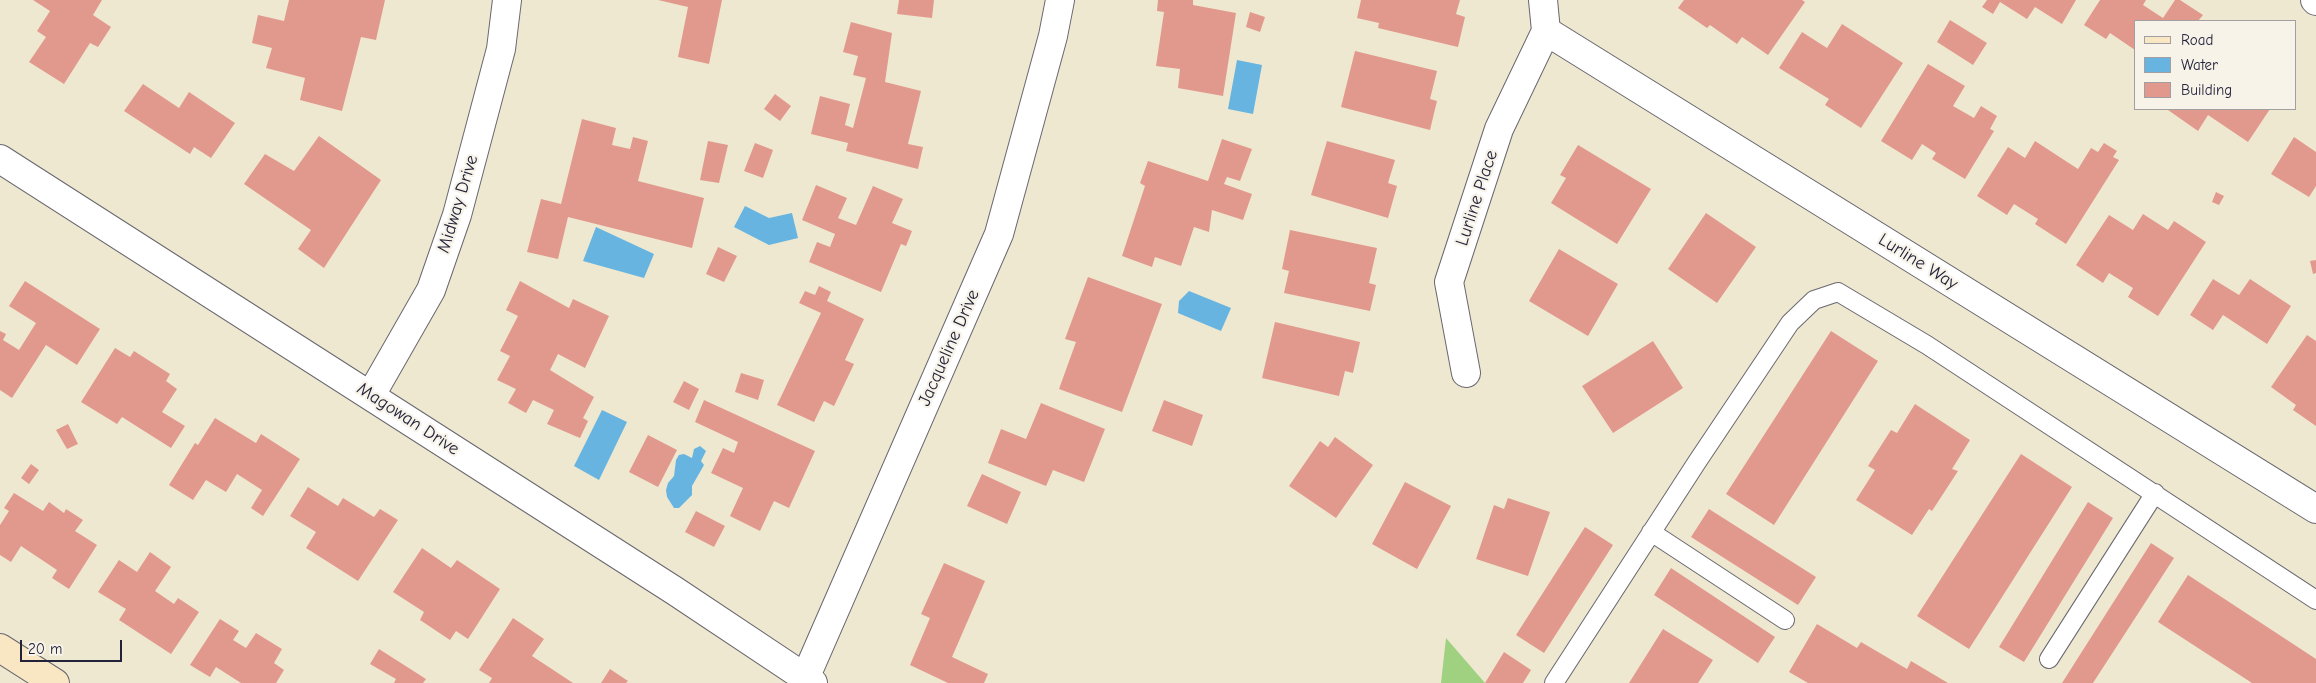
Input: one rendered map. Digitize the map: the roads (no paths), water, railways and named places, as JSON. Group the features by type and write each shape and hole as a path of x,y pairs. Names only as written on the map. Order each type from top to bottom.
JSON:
{"street":[{"name":"Midway Drive","path":"372,396 431,290 457,215 501,49 507,0"},
{"name":"Jacqueline Drive","path":"807,681 999,234 1053,36 1060,0"},
{"path":"1543,0 1546,32"},
{"name":"Lurline Place","path":"1466,373 1449,282 1499,129 1546,32"},
{"name":"Lurline Way","path":"1546,32 2316,509"},
{"name":"Magowan Drive","path":"0,159 675,590 807,681"},
{"path":"2,654 55,683"}],"lane":[{"path":"1554,683 1651,532 1790,323 1814,300 1838,292 1927,345 2316,600"},
{"path":"2049,659 2155,493"},
{"path":"1651,532 1786,620"}],"water":[{"path":"1237,60 1262,65 1253,114 1228,109"},
{"path":"745,206 769,218 792,213 798,238 769,245 734,227"},
{"path":"596,227 654,254 644,278 583,261"},
{"path":"1189,291 1231,308 1221,331 1178,313 1179,301"},
{"path":"602,410 627,422 599,480 574,466"},
{"path":"700,446 706,451 701,461 704,465 692,486 692,495 679,508 674,508 667,497 666,490 668,483 674,476 676,460 679,455 684,454 692,458 694,449"}]}
